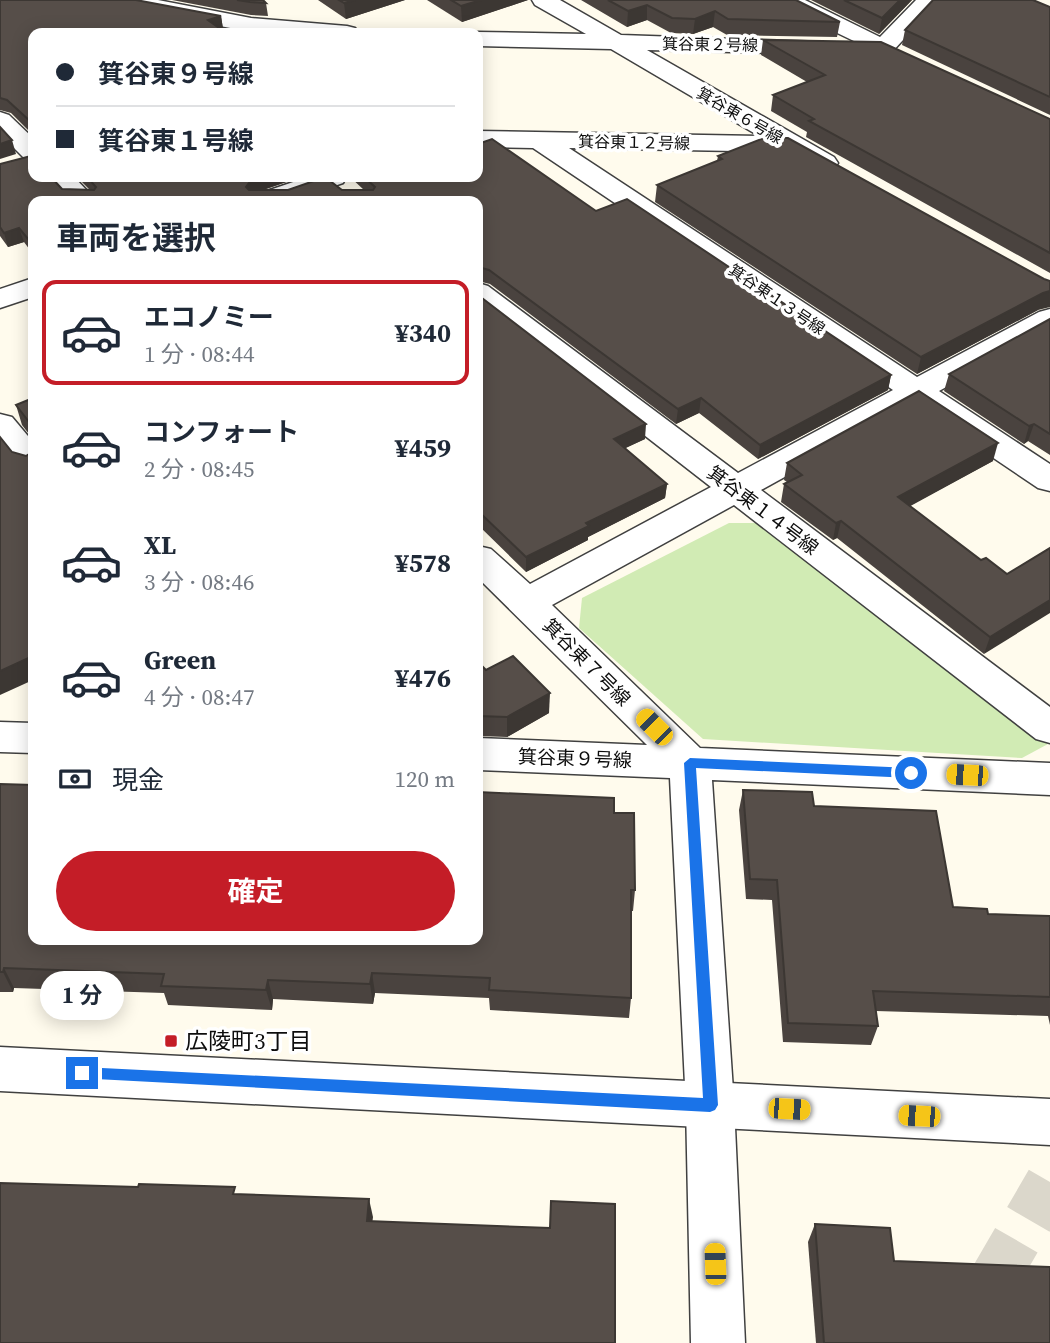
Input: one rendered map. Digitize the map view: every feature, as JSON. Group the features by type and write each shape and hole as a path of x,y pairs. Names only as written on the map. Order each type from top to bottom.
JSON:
{"street":[{"path":"122,0 251,25 287,28"},
{"path":"150,7 174,0"},
{"name":"箕谷東６号線","path":"543,0 850,177"},
{"path":"787,0 883,48 929,0"},
{"name":"箕谷東２号線","path":"483,39 883,48 907,60"},
{"path":"0,120 28,147"},
{"name":"箕谷東１２号線","path":"483,139 791,144"},
{"name":"箕谷東１３号線","path":"540,141 1050,481"},
{"path":"8,169 28,162"},
{"path":"63,182 78,196"},
{"path":"285,196 337,183"},
{"path":"0,299 28,289"},
{"name":"箕谷東１４号線","path":"483,296 1050,728"},
{"path":"527,602 1050,318"},
{"path":"0,424 28,457"},
{"name":"箕谷東７号線","path":"483,562 527,602 690,763"},
{"path":"0,737 28,738"},
{"name":"箕谷東９号線","path":"483,754 1050,779"},
{"path":"690,763 710,1105 718,1343"},
{"path":"0,1069 1050,1122"}],"green space":[{"path":"729,523 763,523 1048,744 1022,758 703,739 579,628 582,598"}],"building":[{"path":"0,0 136,0 221,16 208,20 219,28 28,28 28,119 7,100 0,98"},
{"path":"237,0 263,0 266,3 250,2"},
{"path":"451,0 481,0 461,6"},
{"path":"608,0 796,0 840,22 728,19 715,11 695,19 672,18 647,5 628,11"},
{"path":"844,0 900,0 882,18"},
{"path":"933,0 1033,0 1050,7 1050,97 905,30"},
{"path":"763,40 881,42 1050,119 1050,253 809,121 814,119 773,95 825,75"},
{"path":"0,127 12,140 0,144"},
{"path":"764,138 788,138 1050,281 1050,291 921,357 657,185 722,159 718,156"},
{"path":"492,139 596,211 627,199 891,375 760,445 701,398 678,409 489,270 483,268 483,196 28,196 28,239 19,228 4,233 0,227 0,164 28,157 28,182 56,182 62,189 94,190 96,187 92,182 250,182 246,187 249,190 288,190 311,182 332,182 342,190 373,190 375,187 370,182 483,182 483,142"},
{"path":"483,299 646,424 614,439 667,484 586,523 589,526 526,557 483,516"},
{"path":"1050,319 1050,434 1034,424 1029,426 949,374"},
{"path":"919,391 998,443 898,497 981,560 986,558 1007,574 1050,548 1050,600 990,637 841,521 836,523 784,484 802,475 787,463"},
{"path":"28,400 28,421 16,405"},
{"path":"0,437 12,452 28,455 28,658 0,671"},
{"path":"513,656 550,693 507,717 483,716 483,667 486,670"},
{"path":"0,784 28,785 28,945 483,945 483,792 614,798 614,813 634,813 635,890 631,890 631,998 489,990 490,978 372,973 370,984 268,980 266,990 161,986 164,974 4,968 3,972 0,972"},
{"path":"743,790 812,792 814,806 936,811 953,907 987,909 988,914 1050,916 1050,997 873,991 878,1026 788,1023 777,880 750,879"},
{"path":"0,1183 235,1187 233,1194 369,1199 367,1221 550,1228 551,1201 615,1204 615,1343 0,1343"},
{"path":"815,1224 890,1228 894,1261 1050,1267 1050,1343 824,1343"}],"tunnel":[{"path":"951,1343 980,1303 1050,1182"}],"place":[{"name":"広陵町3丁目","path":"171,1041"}],"route":[{"path":"82,1073 710,1105 690,763 911,773"}]}
